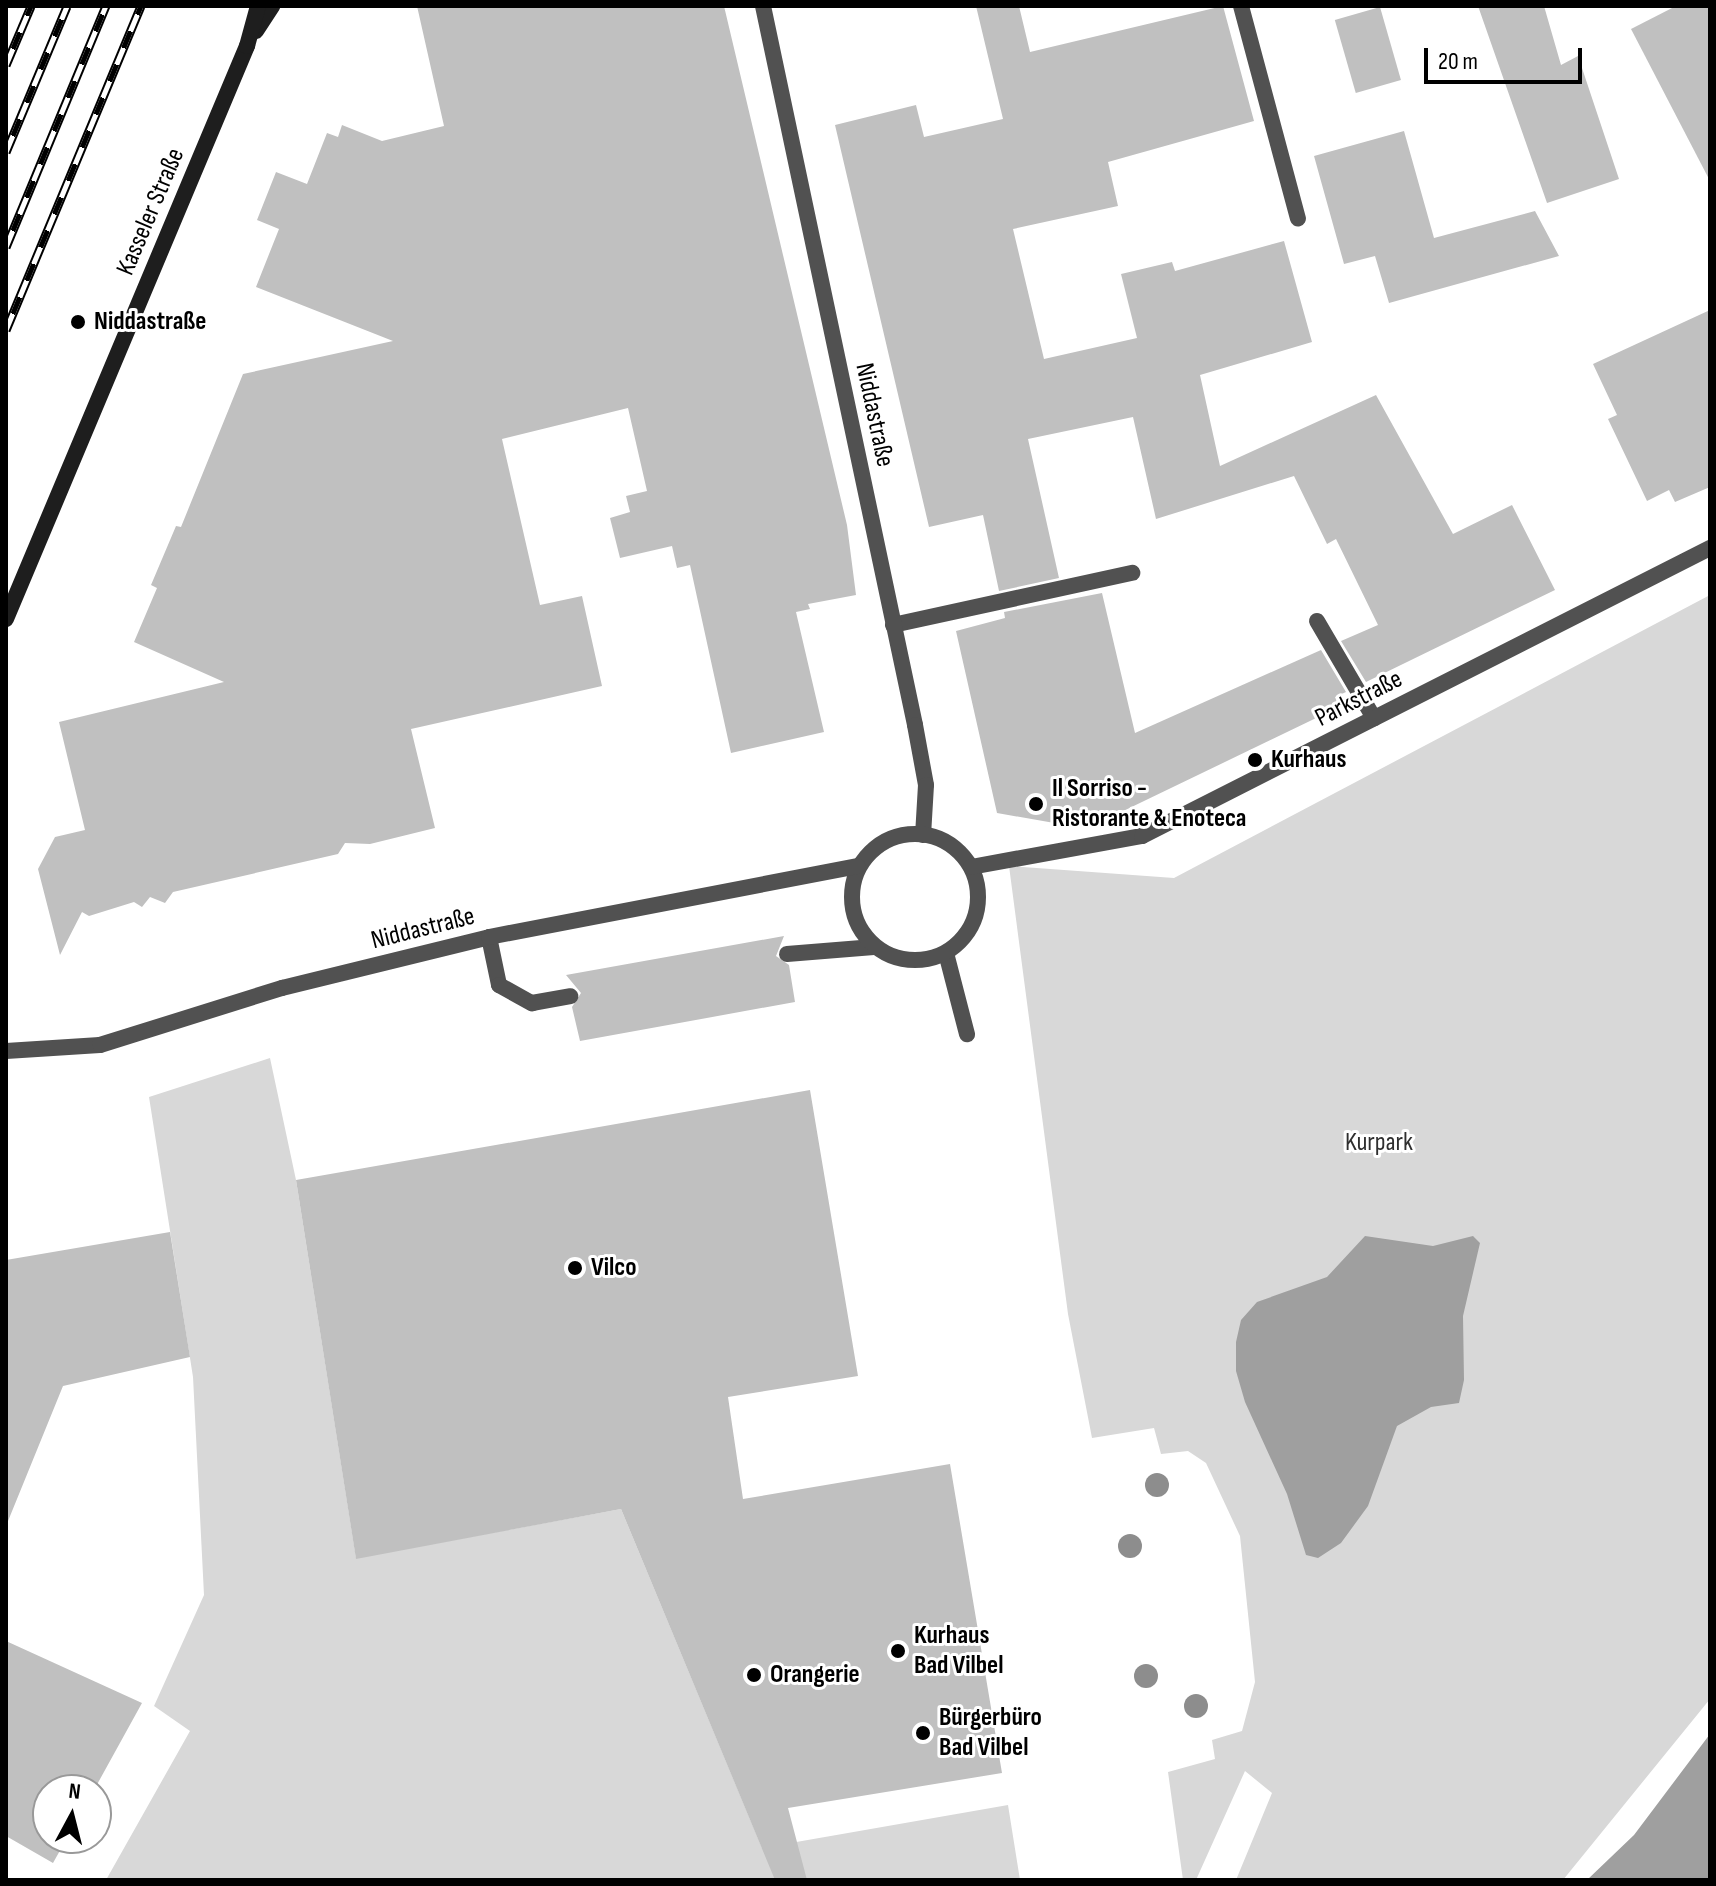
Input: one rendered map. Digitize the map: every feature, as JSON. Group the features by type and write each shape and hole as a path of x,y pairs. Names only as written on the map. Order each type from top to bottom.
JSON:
{"main road":[{"name":"Kasseler Straße","path":"6,619 247,46 258,6"},
{"name":"Kasseler Straße","path":"247,46 272,6"}],"street":[{"name":"Niddastraße","path":"763,6 926,785 923,835"},
{"path":"1241,6 1298,218"},
{"name":"Parkstraße","path":"971,867 1142,836 1710,548"},
{"path":"893,625 1132,573"},
{"path":"1317,621 1374,718"},
{"path":"787,954 874,947 897,959 922,961 946,953 977,915 971,867 955,848 923,835 884,841 857,866 851,904 874,947"},
{"name":"Niddastraße","path":"6,1051 100,1045 282,988 489,937 857,866"},
{"path":"489,937 499,985 532,1003 570,996"},
{"path":"946,953 967,1034"}],"green space":[{"name":"Kurpark","path":"1710,595 1710,1699 1563,1880 1236,1880 1272,1793 1245,1771 1196,1880 1183,1880 1168,1772 1215,1759 1212,1740 1242,1731 1255,1682 1240,1536 1206,1463 1188,1451 1161,1454 1154,1428 1092,1438 1068,1314 1009,866 1174,878"},
{"path":"270,1058 296,1180 356,1558 621,1509 762,1848 1008,1805 1020,1880 106,1880 190,1731 154,1706 204,1595 193,1377 149,1097"}],"shaded area":[{"path":"1365,1236 1433,1246 1473,1236 1480,1243 1463,1316 1464,1380 1459,1403 1431,1407 1397,1426 1368,1506 1341,1543 1318,1558 1306,1555 1287,1494 1245,1402 1236,1371 1236,1342 1241,1320 1257,1302 1327,1277"},
{"path":"1710,1734 1710,1880 1587,1880 1634,1835"}],"building":[{"path":"417,6 724,6 847,525 856,595 808,604 810,609 796,612 824,732 731,753 690,565 677,568 672,546 620,558 610,518 630,512 626,496 647,491 628,408 502,439 540,605 582,596 602,686 411,729 435,828 370,844 345,843 338,854 173,892 165,903 150,897 142,907 134,902 89,916 82,912 60,955 38,869 55,837 85,830 59,722 224,682 134,642 157,588 151,585 176,526 181,527 243,374 393,341 256,287 279,229 257,220 276,172 307,184 327,133 338,137 342,125 382,141 444,126"},
{"path":"976,6 1019,6 1030,52 1223,6 1254,121 1108,162 1118,206 1013,229 1044,359 1137,338 1121,274 1172,262 1175,271 1284,241 1312,342 1200,375 1220,466 1376,395 1453,534 1512,505 1555,590 1366,682 1341,641 1378,625 1336,539 1327,544 1294,476 1156,519 1133,417 1028,439 1059,578 999,591 983,515 929,527 835,125 916,105 924,137 1003,119"},
{"path":"1478,6 1544,6 1561,65 1578,56 1619,179 1547,203"},
{"path":"1676,6 1710,6 1710,181 1631,29"},
{"path":"1380,7 1401,80 1356,93 1335,20"},
{"path":"1404,131 1434,238 1535,211 1559,256 1389,303 1375,256 1344,264 1314,156"},
{"path":"1710,310 1710,487 1675,502 1669,490 1647,501 1608,419 1617,415 1593,364"},
{"path":"1102,593 1135,733 1321,650 1346,692 1335,697 1339,707 1115,815 1060,824 997,813 956,631 1005,618 1004,612"},
{"path":"784,936 776,956 789,965 795,1002 580,1041 572,1007 581,993 566,975"},
{"path":"810,1090 858,1376 728,1397 743,1499 950,1464 1002,1773 788,1808 807,1880 775,1880 621,1509 356,1559 296,1180"},
{"path":"170,1232 190,1357 63,1386 6,1526 6,1260"},
{"path":"6,1641 142,1703 103,1774 32,1774 32,1851 6,1836"},
{"path":"37,1854 58,1854 53,1863"}],"railway":[{"path":"6,65 31,6"},
{"path":"6,152 67,6"},
{"path":"6,247 106,6"},
{"path":"6,330 141,6"}],"place":[{"name":"Niddastraße","path":"78,322"},
{"name":"Kurhaus","path":"1255,760"},
{"name":"Il Sorriso - Ristorante & Enoteca","path":"1036,804"},
{"name":"Vilco","path":"575,1268"},
{"name":"Kurhaus Bad Vilbel","path":"898,1651"},
{"name":"Orangerie","path":"754,1675"},
{"name":"Bürgerbüro Bad Vilbel","path":"923,1733"}]}
